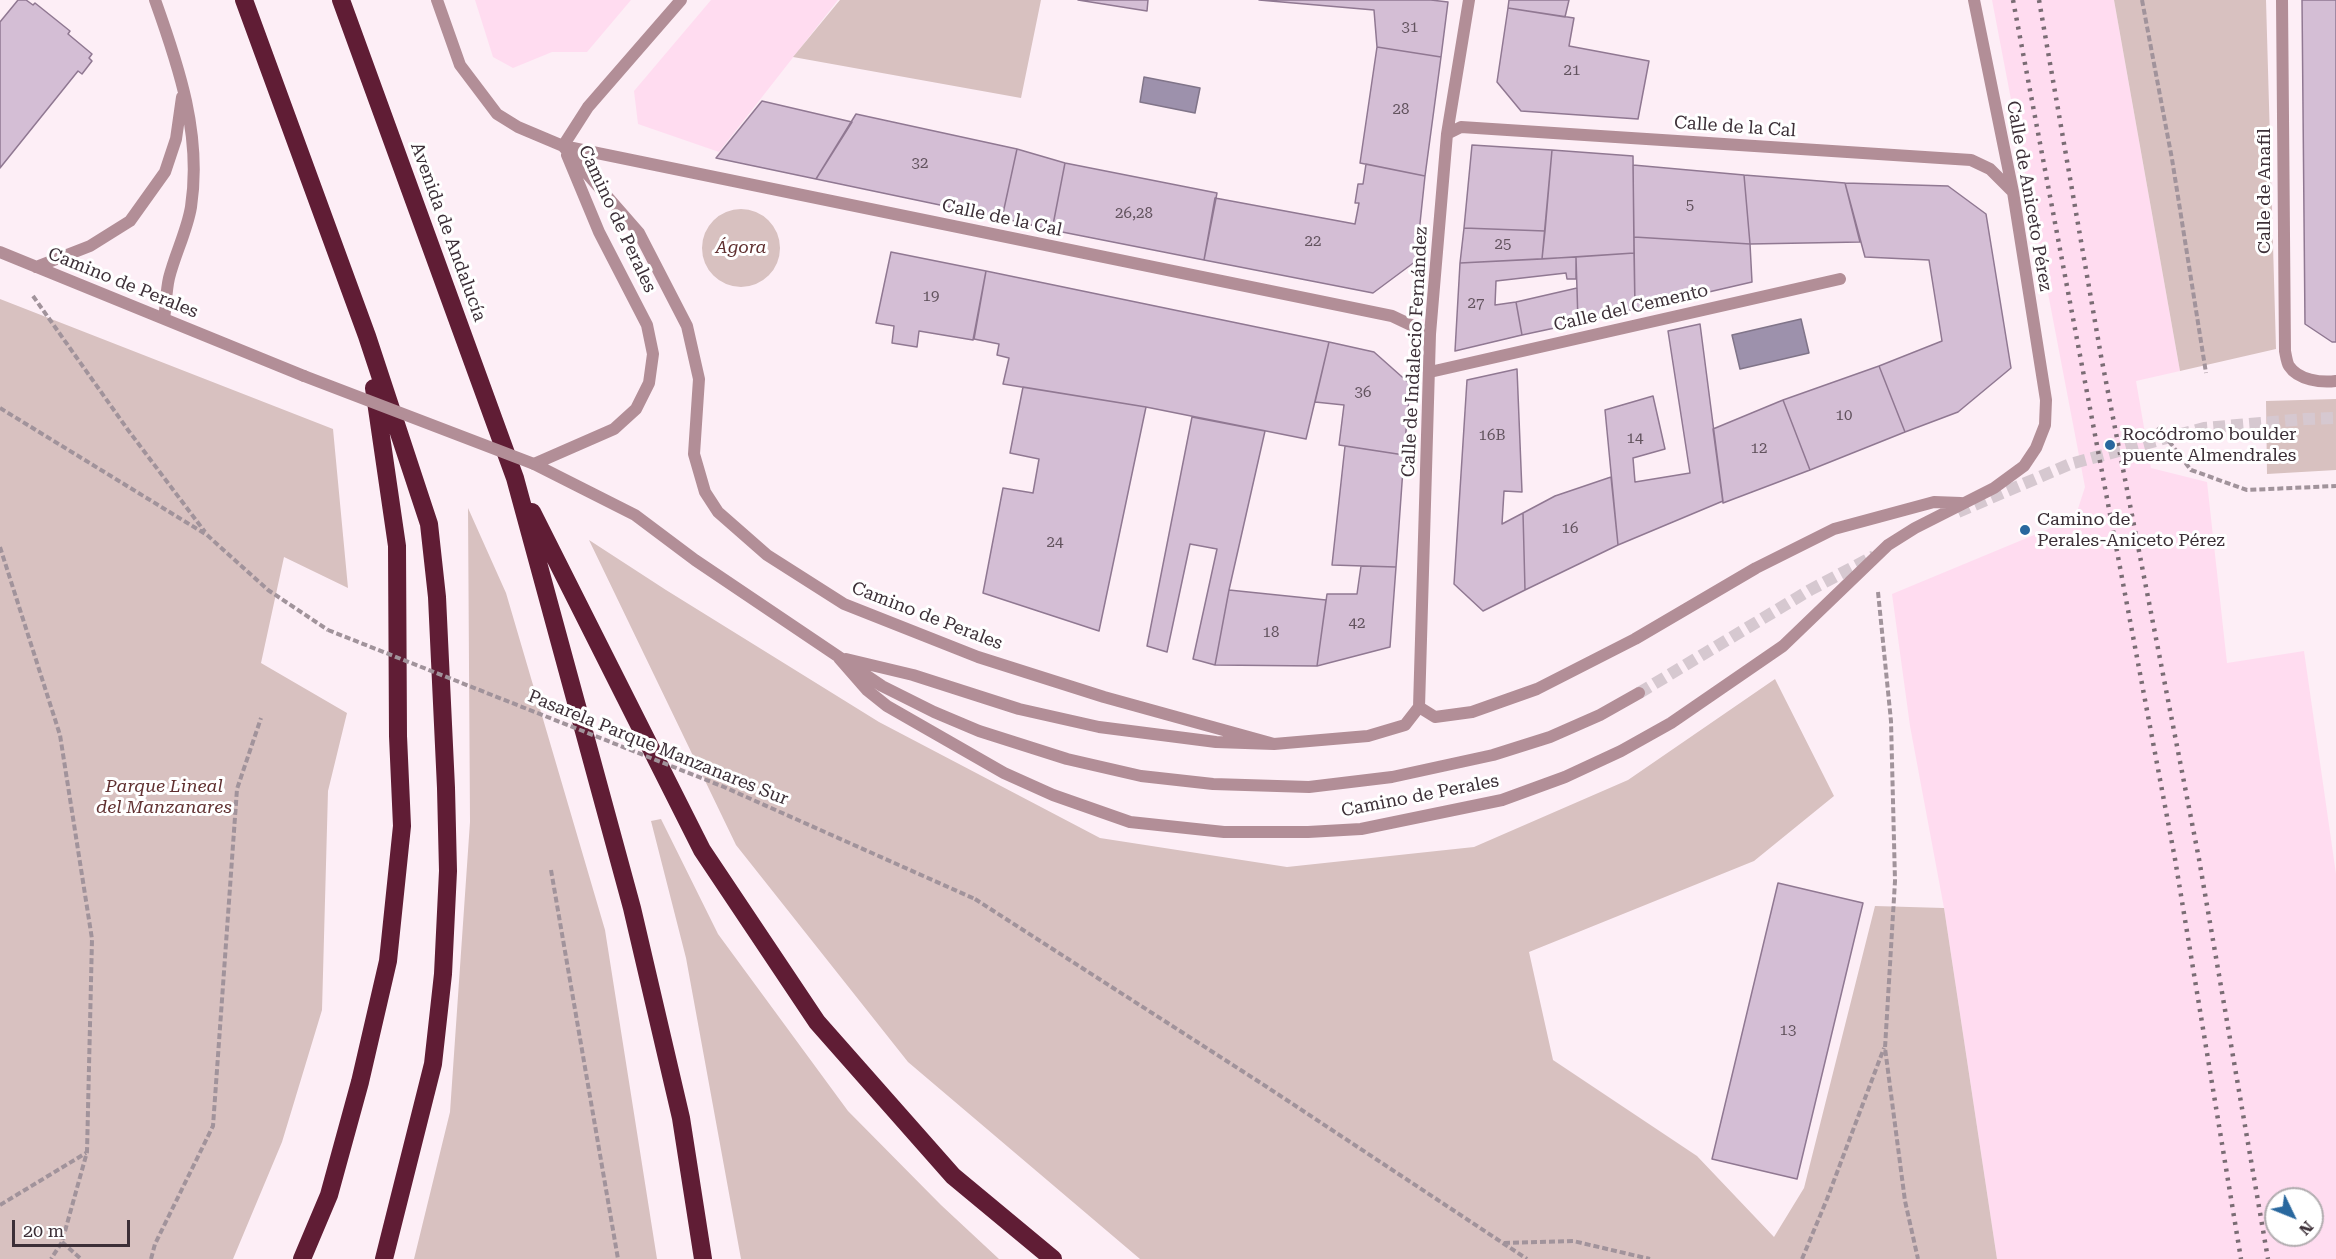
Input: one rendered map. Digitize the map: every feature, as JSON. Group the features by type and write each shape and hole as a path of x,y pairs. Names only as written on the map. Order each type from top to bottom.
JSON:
{"highway":[{"path":"244,0 367,336 429,524 437,597 446,788 448,871 443,974 433,1064 384,1259"},
{"name":"Avenida de Andalucía","path":"341,0 515,478"},
{"path":"302,1259 329,1195 362,1071 387,961 402,826 398,736 398,546 367,336"},
{"path":"515,478 634,919 681,1118 703,1259"},
{"path":"515,478 702,850 817,1022 952,1176 1053,1259"}],"street":[{"path":"155,0 176,57 184,90 192,128 194,168 191,208 169,279 164,319"},
{"path":"437,0 460,65 497,114 518,127 563,146 588,107 681,0"},
{"name":"Calle de Indalecio Fernández","path":"1419,707 1430,334 1447,134 1470,0"},
{"name":"Calle de Aniceto Pérez","path":"1974,0 2013,192 2046,400"},
{"name":"Calle de Anafil","path":"2282,0 2285,351 2289,366 2300,376 2325,382 2336,381"},
{"path":"36,267 90,246 130,221 165,172 176,139 184,90"},
{"name":"Calle de la Cal","path":"1447,134 1461,127 1971,160 1990,169 2013,192"},
{"name":"Camino de Perales","path":"534,464 614,429 636,409 649,383 653,354 647,325 599,232 563,146"},
{"name":"Camino de Perales","path":"563,146 639,233 687,326 699,379 694,454 705,492 718,512 767,555 844,604 978,657 1104,697 1274,744"},
{"name":"Calle de la Cal","path":"563,146 1392,316 1430,334"},
{"name":"Camino de Perales","path":"2,253 304,376 534,464 635,515 695,560 882,686 934,712 1013,742 1067,759 1141,776 1213,784 1309,787 1392,777 1445,767 1550,738 1600,715 1639,693"},
{"name":"Calle del Cemento","path":"1430,372 1840,279"},
{"name":"Camino de Perales","path":"839,658 867,690 887,706 1004,773 1053,795 1130,822 1224,832 1308,832 1361,829 1502,800 1564,777 1621,751 1671,723 1783,646 1888,545 1915,528 1994,488 2024,466 2036,448 2045,424 2046,400"},
{"path":"1419,707 1435,717 1472,712 1537,689 1635,639 1756,568 1834,529 1934,502 1964,504"},
{"name":"Camino de Perales","path":"839,658 914,675 1019,709 1099,727 1216,742 1274,744 1386,732 1405,725 1419,707"}],"path":[{"path":"2142,0 2172,159 2206,373"},
{"path":"2,253 207,535"},
{"path":"0,408 207,535"},
{"path":"2158,427 2191,470 2247,490 2336,486"},
{"name":"Pasarela Parque Manzanares Sur","path":"207,535 268,590 328,630 724,788 975,899 1267,1087 1527,1259"},
{"path":"0,547 6,559 60,735 92,939 87,1152 62,1242 51,1259"},
{"path":"1878,588 1891,721 1895,881 1885,1048 1905,1201 1918,1259"},
{"path":"151,1259 156,1244 213,1126 237,789 261,718"},
{"path":"551,870 618,1259"},
{"path":"1802,1259 1885,1048"},
{"path":"0,1205 87,1152"},
{"path":"1504,1244 1573,1241 1650,1259"},
{"path":"62,1242 81,1259"}],"shaded area":[{"path":"475,0 631,0 587,52 552,52 513,68 493,57"},
{"path":"711,0 838,0 719,152 638,124 634,91"},
{"path":"1992,0 2114,0 2180,371 2136,381 2151,468 2207,482 2227,663 2304,651 2336,874 2336,1259 1997,1259 1944,908 1910,726 1892,594 2075,518 2085,487"},
{"path":"1144,77 1200,88 1195,113 1140,102"},
{"path":"1801,319 1809,353 1740,369 1732,335"}],"green space":[{"path":"840,0 1041,0 1021,98 793,57"},
{"path":"2114,0 2266,0 2276,349 2180,371"},
{"name":"Ágora","path":"741,209 756,212 769,220 777,233 780,248 777,263 769,276 756,284 741,287 726,284 713,276 705,263 702,248 705,233 713,220 726,212"},
{"name":"Parque Lineal del Manzanares","path":"0,299 333,429 348,588 284,557 261,663 347,713 328,791 322,1010 282,1142 233,1259 0,1259"},
{"path":"2336,399 2336,470 2267,474 2266,401"},
{"path":"468,508 506,593 605,930 657,1259 414,1259 450,1112 470,822"},
{"path":"589,540 879,722 1100,838 1287,867 1474,847 1628,780 1775,679 1834,796 1754,861 1529,952 1553,1060 1697,1156 1774,1237 1804,1188 1875,906 1944,908 1997,1259 1140,1259 908,1062 736,845"},
{"path":"661,819 718,934 848,1111 941,1205 999,1259 741,1259 686,958 651,821"}],"building":[{"path":"18,0 26,0 33,5 35,3 70,31 68,34 92,54 89,58 92,61 82,74 78,71 0,168 0,22"},
{"path":"1078,0 1148,0 1147,11"},
{"path":"1259,0 1431,0 1448,2 1441,57 1377,47 1374,10"},
{"path":"1509,0 1569,0 1565,17 1508,8"},
{"path":"2302,0 2336,0 2336,342 2332,342 2305,324"},
{"path":"1508,8 1574,18 1569,46 1649,61 1638,119 1521,111 1497,82"},
{"path":"1377,47 1441,57 1425,176 1360,163"},
{"path":"762,101 852,122 816,179 716,158"},
{"path":"856,114 1017,149 1002,218 816,179"},
{"path":"1472,145 1552,150 1545,231 1464,228"},
{"path":"1017,149 1065,163 1052,230 1002,218"},
{"path":"1552,150 1633,156 1634,253 1542,259"},
{"path":"1065,163 1217,193 1204,260 1052,230"},
{"path":"1366,164 1425,176 1416,261 1373,293 1204,260 1215,198 1355,224 1359,203 1355,203 1358,184 1363,184"},
{"path":"1633,165 1744,175 1750,244 1634,237"},
{"path":"1744,175 1845,183 1860,242 1750,244"},
{"path":"1845,183 1948,186 1986,214 2011,368 1958,412 1905,432 1879,366 1942,341 1929,260 1865,257"},
{"path":"1464,228 1545,231 1542,259 1460,263"},
{"path":"1634,237 1750,244 1752,282 1635,309"},
{"path":"891,252 986,271 973,340 919,331 917,347 892,343 894,326 876,323"},
{"path":"1634,253 1635,309 1578,323 1576,257"},
{"path":"1576,257 1576,279 1567,279 1566,273 1496,281 1495,305 1516,302 1522,335 1455,351 1460,263"},
{"path":"986,271 1329,342 1306,439 1146,407 1003,384 1009,358 997,355 999,344 974,339"},
{"path":"1577,288 1578,323 1522,335 1516,302"},
{"path":"1700,324 1723,501 1618,545 1605,410 1653,396 1665,449 1633,458 1635,482 1690,473 1668,331"},
{"path":"1329,342 1374,352 1410,384 1404,455 1339,445 1344,405 1315,402"},
{"path":"1879,366 1905,432 1810,470 1783,400"},
{"path":"1517,369 1522,492 1504,491 1502,524 1523,513 1525,590 1483,611 1454,584 1467,380"},
{"path":"1023,387 1146,407 1099,631 983,593 1003,488 1033,493 1039,459 1010,453"},
{"path":"1783,400 1810,470 1723,503 1713,429"},
{"path":"1192,417 1265,431 1229,590 1215,665 1193,659 1217,549 1190,544 1167,652 1147,646"},
{"path":"1345,446 1404,455 1396,567 1332,565"},
{"path":"1611,477 1618,545 1525,590 1523,513 1555,496"},
{"path":"1361,566 1396,567 1390,647 1317,666 1327,594 1357,594"},
{"path":"1229,590 1326,600 1317,666 1215,665"},
{"path":"1778,883 1863,903 1797,1179 1712,1159"}],"tunnel":[{"path":"1958,512 2070,464 2204,428 2336,418"},
{"path":"1639,693 1810,590 1874,556"}],"railway":[{"path":"2013,0 2175,859 2241,1259"},
{"path":"2039,0 2101,356 2199,859 2268,1259"}],"place":[{"name":"Rocódromo boulder puente Almendrales","path":"2110,445"},
{"name":"Camino de Perales-Aniceto Pérez","path":"2025,530"}]}
